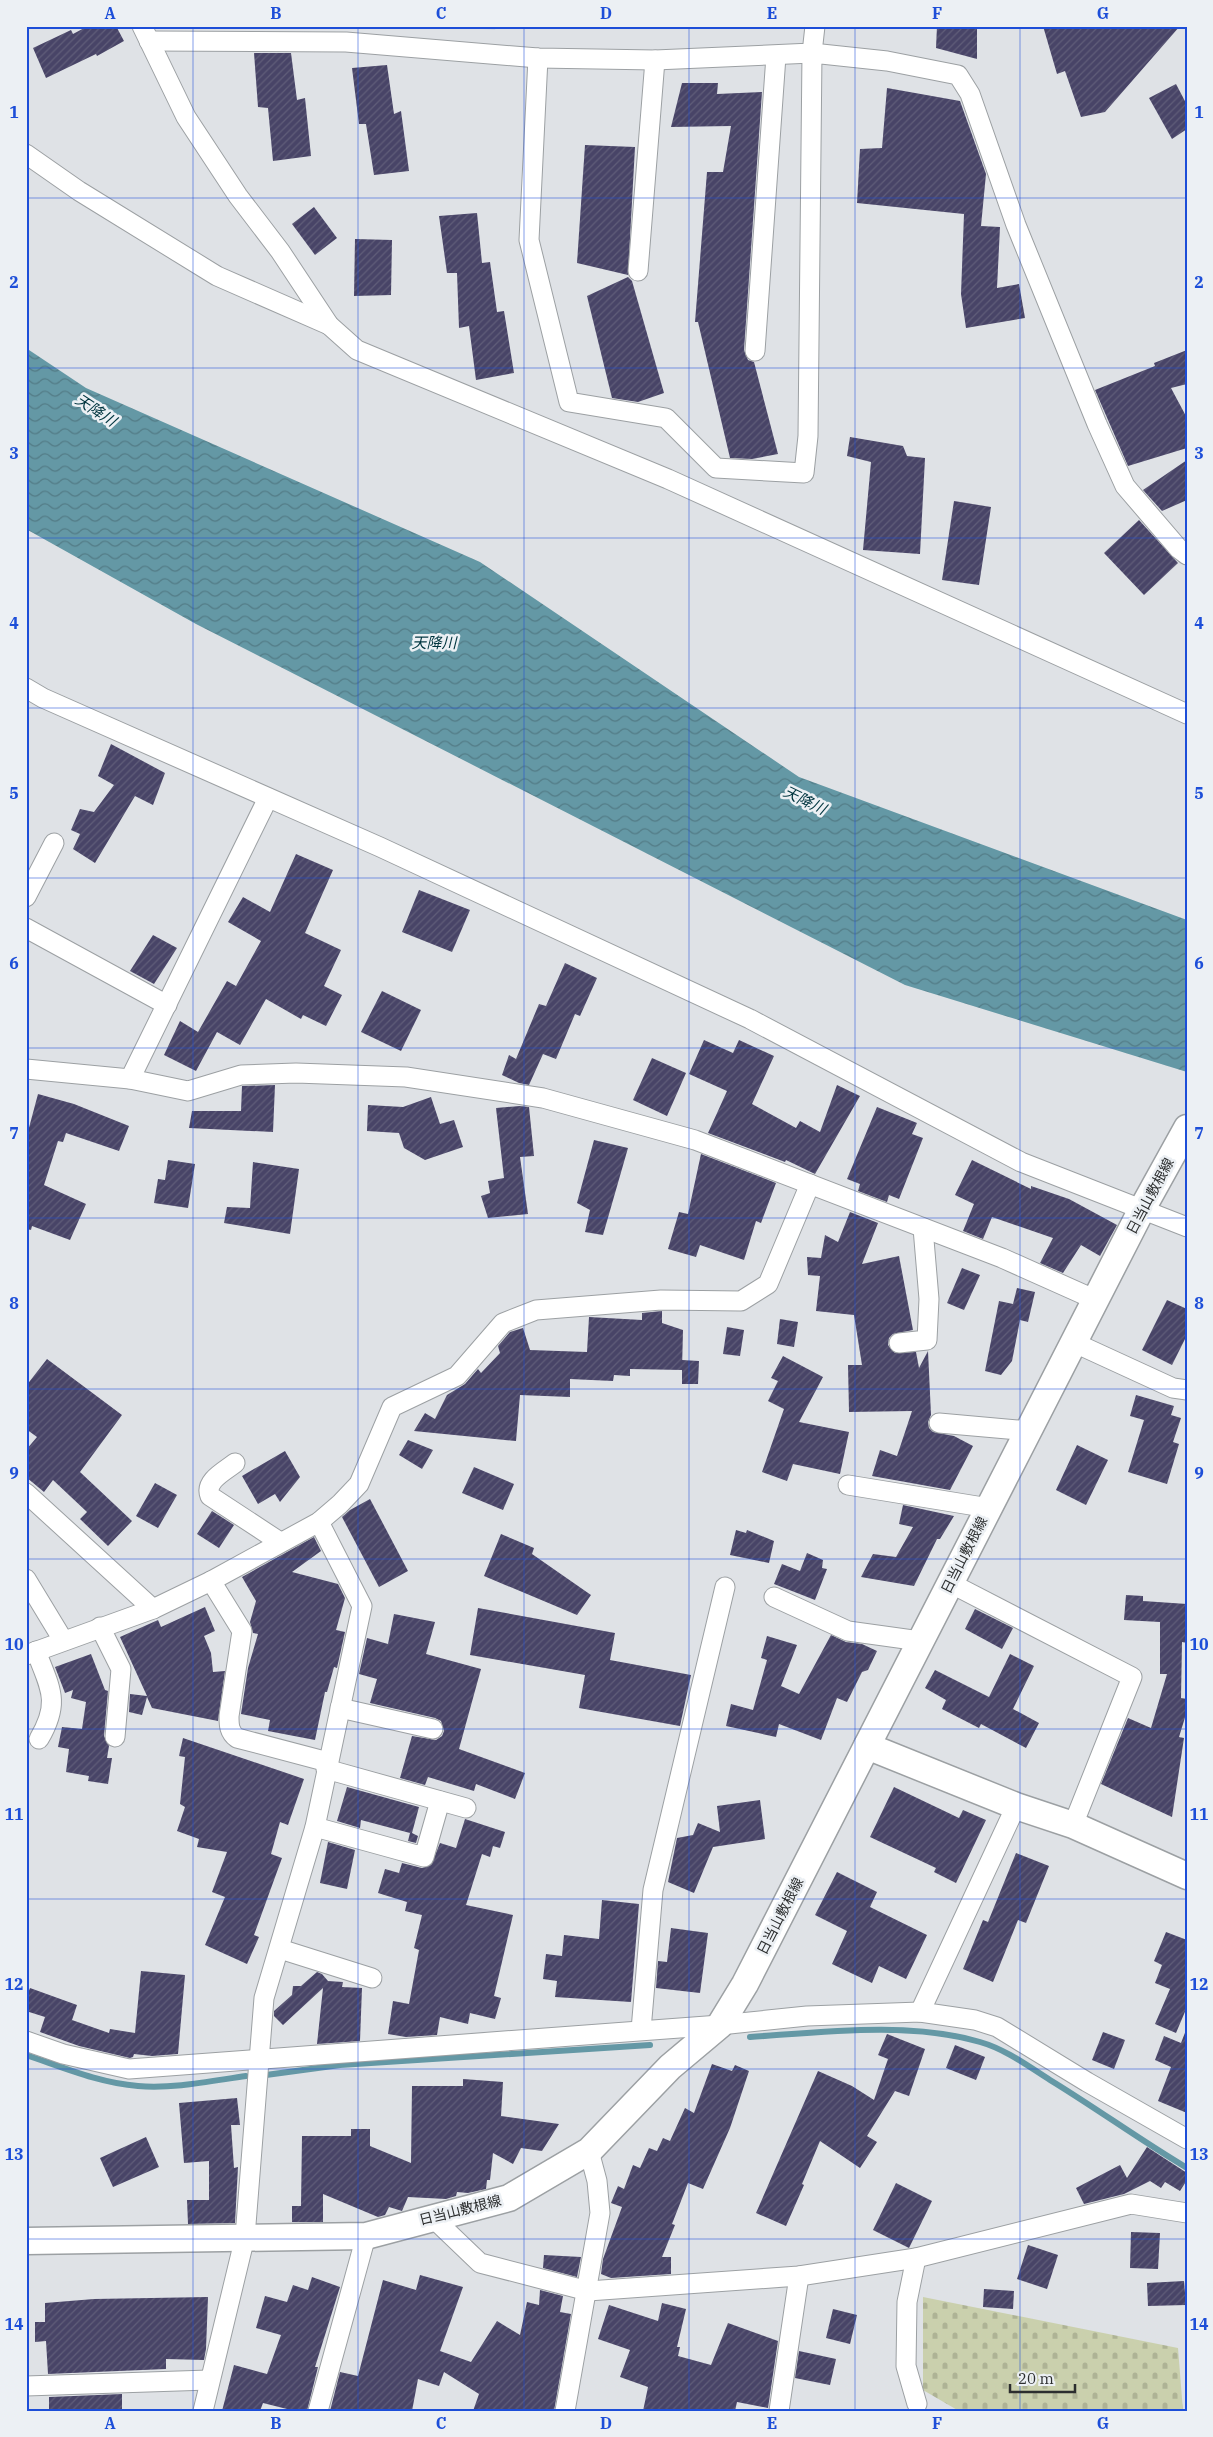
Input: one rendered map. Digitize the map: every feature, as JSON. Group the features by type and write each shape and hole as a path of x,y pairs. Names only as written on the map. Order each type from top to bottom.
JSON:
{"main road":[{"name":"日当山敷根線","path":"26,2241 366,2236 509,2198 589,2151 670,2067 720,2026 745,1984 1147,1201 1187,1128"},
{"path":"867,1746 1016,1806 1073,1825 1187,1876"}],"street":[{"path":"538,58 529,240 569,402 666,418 716,468 804,473 808,436 812,53 815,26"},
{"path":"1187,555 1179,549 1125,486 1097,424 1016,225 970,94 958,75 888,61 812,53 654,60 538,58 346,42 145,34 186,117 238,196 280,251 329,324 357,350 668,479 1187,714"},
{"path":"756,351 776,56"},
{"path":"638,272 654,60"},
{"path":"26,154 79,191 217,276 329,324"},
{"path":"26,688 43,698 389,851 750,1019 1021,1162 1147,1201 1187,1227"},
{"path":"130,1079 268,798"},
{"path":"26,896 54,843"},
{"path":"26,928 167,1005"},
{"path":"26,1069 130,1079 188,1091 241,1075 296,1073 406,1076 543,1098 695,1140 1002,1258 1096,1300"},
{"path":"39,1739 51,1715 52,1694 31,1653 100,1627 125,1621 153,1609 211,1581 320,1522 359,1484 392,1407 457,1376 503,1323 536,1310 661,1300 741,1301 768,1284 810,1184"},
{"path":"899,1344 927,1340 929,1299 923,1228"},
{"path":"1075,1343 1173,1388 1187,1390"},
{"path":"939,1423 1029,1431"},
{"path":"235,1463 210,1483 208,1490 210,1496 280,1542"},
{"path":"848,1485 989,1508"},
{"path":"26,1493 153,1609"},
{"path":"203,2411 245,2237 264,1998 315,1827 362,1606 320,1522"},
{"path":"26,1578 63,1640"},
{"path":"211,1581 242,1631 229,1716 230,1730 233,1735 237,1738 466,1808"},
{"path":"950,1583 1132,1677 1073,1825"},
{"path":"641,2030 653,1890 725,1588"},
{"path":"774,1597 848,1631 920,1642"},
{"path":"100,1627 121,1668 115,1737"},
{"path":"340,1708 433,1729"},
{"path":"315,1827 424,1856 440,1801"},
{"path":"920,2012 1016,1806"},
{"path":"280,1949 372,1978"},
{"path":"26,2041 63,2054 129,2069 260,2061 641,2030 720,2026 807,2016 920,2012 958,2016 997,2026 1187,2139"},
{"path":"565,2411 588,2291 600,2213 597,2181 589,2151"},
{"path":"432,2217 480,2263 588,2291 800,2276 916,2258 1131,2204 1187,2213"},
{"path":"318,2411 366,2236"},
{"path":"916,2258 907,2302 906,2366 917,2404"},
{"path":"779,2411 800,2276"},
{"path":"26,2386 209,2380"}],"shaded area":[{"path":"445,26 496,26 495,30"}],"green space":[{"path":"923,2297 1178,2348 1183,2411 959,2411 923,2390"}],"water":[{"name":"天降川","path":"26,348 86,388 480,562 799,777 1187,920 1187,1072 905,985 196,624 26,529"}],"building":[{"path":"88,26 116,26 124,41 97,56 96,54 46,78 33,48 71,30 73,34"},
{"path":"937,26 977,26 977,59 936,48"},
{"path":"1043,26 1180,26 1105,112 1081,117 1065,71 1057,74"},
{"path":"254,53 291,53 297,100 305,98 311,156 273,161 268,108 258,107"},
{"path":"387,65 394,114 401,111 409,171 374,175 366,124 359,124 352,68"},
{"path":"682,83 718,83 717,94 762,92 744,350 748,360 754,362 778,454 752,459 730,458 698,322 695,322 707,172 723,172 731,126 671,127"},
{"path":"1176,84 1187,105 1187,129 1172,139 1149,98"},
{"path":"887,88 960,101 986,174 981,226 1000,227 997,288 1019,284 1025,318 966,328 961,294 964,214 857,203 860,149 882,148"},
{"path":"585,145 635,147 628,275 577,263"},
{"path":"314,207 337,238 315,255 292,224"},
{"path":"477,213 482,263 490,262 497,312 504,311 514,373 476,380 469,326 459,328 457,273 447,273 439,216"},
{"path":"355,239 392,240 391,295 354,296"},
{"path":"628,277 632,281 664,393 638,402 612,398 587,296"},
{"path":"1187,350 1187,384 1171,388 1187,418 1187,448 1128,466 1095,390 1155,366 1154,363"},
{"path":"850,437 903,446 907,456 925,458 920,554 863,550 871,462 847,456"},
{"path":"1187,460 1187,500 1162,511 1143,490"},
{"path":"954,501 991,507 979,585 942,580"},
{"path":"1139,520 1178,563 1144,595 1104,553"},
{"path":"111,744 165,773 153,805 135,796 95,863 73,849 80,834 71,830 80,809 94,812 114,785 98,776"},
{"path":"296,854 333,870 305,933 341,950 324,986 342,995 326,1026 303,1015 301,1019 266,999 240,1045 217,1032 196,1071 164,1055 180,1021 198,1032 227,981 236,986 261,941 228,922 243,897 270,912"},
{"path":"419,890 470,910 452,952 402,932"},
{"path":"153,935 177,948 154,984 130,971"},
{"path":"565,963 597,978 580,1016 575,1014 556,1059 543,1054 529,1085 519,1083 502,1075 509,1055 516,1059 539,1004 546,1006"},
{"path":"382,991 421,1010 401,1051 361,1032"},
{"path":"704,1040 733,1053 739,1040 774,1056 752,1104 796,1128 800,1121 820,1132 837,1085 860,1096 815,1174 786,1160 785,1162 708,1133 727,1091 689,1074"},
{"path":"652,1058 686,1073 667,1116 633,1100"},
{"path":"275,1085 273,1132 189,1128 192,1111 241,1111 242,1086"},
{"path":"38,1094 74,1104 129,1126 119,1151 66,1133 63,1142 58,1141 44,1185 86,1204 70,1240 32,1226 31,1230 26,1229 26,1139"},
{"path":"431,1097 440,1124 454,1120 463,1147 425,1160 404,1148 399,1133 367,1131 368,1105 403,1107"},
{"path":"529,1107 534,1156 520,1157 528,1214 488,1218 481,1196 490,1193 488,1181 504,1178 496,1108"},
{"path":"877,1107 917,1123 912,1134 923,1138 899,1199 889,1195 887,1202 858,1191 860,1184 847,1179"},
{"path":"594,1140 628,1148 603,1235 585,1232 590,1210 577,1203"},
{"path":"701,1154 776,1183 761,1223 756,1221 744,1260 700,1245 696,1257 668,1249 679,1212 688,1214"},
{"path":"168,1160 195,1164 188,1208 154,1203 158,1179 165,1180"},
{"path":"972,1160 1031,1189 1031,1186 1069,1199 1117,1225 1100,1256 1081,1245 1063,1273 1040,1263 1053,1238 992,1217 983,1239 963,1231 974,1204 955,1195"},
{"path":"253,1162 299,1169 290,1234 224,1223 227,1207 250,1208"},
{"path":"850,1212 878,1223 862,1264 899,1256 913,1330 893,1334 889,1338 888,1345 895,1353 916,1352 919,1368 928,1351 931,1415 928,1422 929,1428 933,1432 954,1436 973,1446 950,1490 872,1476 880,1450 897,1456 912,1411 849,1412 848,1365 862,1365 854,1315 816,1311 820,1276 808,1275 807,1257 821,1258 825,1235 838,1242"},
{"path":"962,1268 980,1275 964,1310 947,1303"},
{"path":"1017,1288 1035,1292 1028,1322 1020,1320 1012,1361 1001,1375 985,1371 999,1301 1013,1304"},
{"path":"1167,1300 1187,1309 1187,1335 1172,1365 1142,1350"},
{"path":"662,1311 662,1323 683,1330 682,1370 630,1369 630,1376 614,1375 613,1381 570,1379 570,1397 520,1395 516,1441 414,1431 425,1413 435,1419 447,1395 465,1384 478,1369 481,1373 500,1353 498,1346 510,1332 523,1328 530,1350 587,1352 589,1317 642,1320 642,1313"},
{"path":"780,1319 798,1322 794,1347 777,1344"},
{"path":"727,1327 744,1330 740,1356 723,1354"},
{"path":"783,1356 823,1377 799,1422 849,1432 840,1474 793,1464 787,1481 762,1472 784,1409 768,1401 778,1381 771,1378"},
{"path":"47,1359 122,1415 80,1472 132,1521 108,1546 80,1519 87,1512 53,1480 44,1492 26,1477 26,1450 37,1437 26,1429 26,1386"},
{"path":"682,1360 699,1361 698,1384 682,1384"},
{"path":"1136,1395 1174,1406 1171,1415 1181,1418 1173,1442 1179,1444 1167,1484 1128,1472 1144,1420 1130,1416"},
{"path":"408,1440 433,1450 422,1469 399,1455"},
{"path":"1077,1445 1108,1460 1086,1505 1056,1490"},
{"path":"285,1451 300,1477 280,1502 275,1494 258,1504 242,1476"},
{"path":"474,1467 514,1484 503,1510 462,1493"},
{"path":"155,1483 177,1495 158,1528 136,1516"},
{"path":"370,1499 408,1571 379,1587 342,1517 350,1510"},
{"path":"903,1505 954,1516 940,1539 937,1539 914,1586 861,1577 873,1554 896,1557 913,1527 899,1524"},
{"path":"212,1511 234,1525 219,1548 197,1534"},
{"path":"736,1530 746,1533 747,1530 774,1541 769,1563 730,1555"},
{"path":"501,1534 534,1548 532,1554 591,1595 577,1615 484,1576"},
{"path":"314,1537 321,1551 292,1572 338,1584 345,1598 336,1630 345,1632 337,1668 334,1667 327,1692 325,1692 315,1740 268,1731 270,1720 241,1714 248,1668 258,1634 253,1633 250,1622 256,1601 242,1577"},
{"path":"807,1553 823,1560 822,1568 827,1569 815,1600 774,1584 782,1564 800,1571"},
{"path":"1126,1595 1143,1596 1143,1601 1187,1604 1187,1643 1182,1642 1181,1698 1187,1699 1187,1711 1179,1737 1184,1738 1172,1817 1101,1784 1128,1718 1151,1728 1167,1674 1160,1674 1160,1622 1124,1620"},
{"path":"205,1607 215,1631 204,1636 211,1653 213,1672 225,1671 218,1721 152,1708 147,1697 142,1715 129,1712 130,1694 147,1696 120,1637 158,1620 161,1627"},
{"path":"478,1608 615,1633 610,1660 691,1675 680,1726 579,1708 585,1675 470,1655"},
{"path":"975,1609 1013,1628 1002,1649 965,1629"},
{"path":"394,1614 435,1622 426,1654 481,1669 459,1749 525,1773 515,1799 476,1784 474,1791 428,1777 425,1785 400,1778 412,1736 436,1740 442,1736 444,1731 441,1721 435,1718 370,1703 377,1679 359,1674 367,1638 388,1644"},
{"path":"831,1635 846,1642 862,1644 877,1651 868,1670 862,1672 847,1702 837,1698 821,1740 779,1724 776,1737 726,1726 731,1704 753,1710 767,1660 761,1658 767,1636 797,1645 781,1686 799,1694"},
{"path":"91,1654 105,1690 108,1691 104,1736 109,1746 107,1758 112,1758 108,1784 88,1781 89,1776 66,1772 69,1749 58,1747 62,1727 82,1729 86,1702 71,1698 73,1690 65,1693 55,1667"},
{"path":"1010,1654 1034,1666 1013,1709 1039,1723 1026,1748 981,1724 979,1728 942,1709 946,1700 925,1688 935,1670 989,1697"},
{"path":"183,1738 304,1779 288,1825 280,1822 271,1854 282,1858 254,1935 259,1937 247,1964 205,1945 225,1897 212,1892 227,1852 197,1847 199,1839 177,1831 185,1807 180,1804 185,1757 179,1756"},
{"path":"347,1787 419,1807 412,1833 418,1836 416,1843 408,1841 410,1833 361,1820 360,1828 337,1821"},
{"path":"894,1787 959,1818 963,1810 986,1820 956,1883 934,1872 936,1868 870,1837"},
{"path":"760,1800 765,1839 713,1847 694,1893 668,1882 677,1838 693,1835 698,1823 720,1832 717,1806"},
{"path":"465,1819 505,1832 500,1848 493,1846 490,1857 482,1854 466,1905 513,1915 494,1996 501,1998 495,2019 470,2013 468,2024 440,2017 437,2035 406,2037 388,2034 393,2001 409,2004 419,1950 414,1948 422,1915 405,1911 407,1902 378,1893 385,1869 399,1873 402,1863 422,1868 431,1865 440,1843 456,1848"},
{"path":"328,1842 355,1850 347,1889 320,1883"},
{"path":"1016,1853 1049,1866 1026,1923 1018,1920 993,1982 963,1969 983,1920 988,1922"},
{"path":"837,1872 877,1892 870,1907 927,1935 906,1979 879,1966 872,1983 832,1964 847,1931 815,1915"},
{"path":"602,1900 639,1904 631,2002 555,1997 557,1981 543,1979 546,1954 562,1956 564,1935 599,1939"},
{"path":"671,1928 708,1933 700,1993 656,1988 658,1961 667,1962"},
{"path":"1166,1932 1187,1940 1187,2007 1176,2033 1155,2024 1170,1989 1155,1983 1162,1965 1154,1961"},
{"path":"141,1971 185,1975 178,2054 152,2056 134,2054 130,2058 79,2046 40,2032 45,2017 26,2011 26,1998 30,1988 77,2005 72,2020 109,2033 110,2029 135,2033"},
{"path":"317,1972 322,1974 328,1981 343,1982 342,1987 362,1988 360,2041 317,2044 323,1988 283,2025 274,2016 274,2011 292,1995 293,1986 301,1986"},
{"path":"1186,2030 1187,2113 1158,2101 1171,2067 1155,2060 1164,2036 1181,2043"},
{"path":"1103,2032 1125,2040 1114,2069 1092,2060"},
{"path":"887,2034 925,2049 909,2096 895,2091 867,2136 877,2142 860,2168 820,2141 786,2226 756,2213 818,2071 852,2086 874,2100 888,2059 878,2055"},
{"path":"955,2045 985,2057 976,2080 946,2068"},
{"path":"712,2064 732,2071 735,2065 749,2071 730,2128 703,2189 688,2183 672,2224 675,2225 662,2257 671,2257 671,2274 611,2278 601,2274 603,2259 622,2207 611,2203 618,2186 624,2189 633,2165 640,2168 649,2148 657,2151 663,2138 670,2141 685,2108 694,2113"},
{"path":"463,2079 503,2082 501,2116 559,2124 542,2151 521,2148 513,2164 493,2153 490,2180 487,2180 486,2189 468,2193 457,2192 456,2196 446,2199 408,2197 402,2211 389,2207 385,2215 378,2217 323,2194 323,2222 292,2222 292,2206 301,2206 302,2136 351,2136 351,2129 370,2129 370,2146 411,2163 412,2086 463,2086"},
{"path":"237,2098 240,2125 231,2125 234,2168 238,2167 235,2223 188,2224 187,2200 209,2200 209,2161 184,2163 179,2103"},
{"path":"146,2137 159,2167 113,2187 100,2158"},
{"path":"1147,2147 1187,2173 1187,2180 1180,2191 1165,2182 1161,2188 1150,2181 1124,2194 1084,2204 1076,2188 1120,2165 1127,2178"},
{"path":"896,2183 932,2201 909,2248 873,2230"},
{"path":"1131,2232 1160,2233 1158,2269 1130,2268"},
{"path":"1028,2245 1058,2255 1047,2289 1017,2279"},
{"path":"544,2255 581,2257 577,2277 543,2268"},
{"path":"420,2275 463,2287 440,2351 471,2362 497,2321 520,2335 527,2302 539,2305 540,2290 563,2296 560,2312 571,2314 554,2411 473,2411 479,2394 444,2372 439,2386 418,2379 412,2411 330,2411 340,2372 358,2376 383,2280 416,2290"},
{"path":"312,2277 340,2287 315,2367 318,2367 307,2411 295,2411 263,2403 260,2411 222,2411 234,2365 267,2374 281,2335 256,2328 265,2296 287,2302 293,2285 308,2290"},
{"path":"1184,2281 1186,2305 1148,2306 1147,2283"},
{"path":"984,2289 1014,2291 1013,2309 983,2307"},
{"path":"208,2297 204,2360 166,2359 166,2369 48,2374 46,2341 35,2342 35,2322 45,2322 45,2303 94,2299"},
{"path":"662,2303 686,2309 677,2347 680,2347 678,2356 711,2365 728,2323 778,2341 768,2408 737,2402 735,2411 643,2411 648,2387 620,2377 630,2350 598,2339 609,2305 658,2321"},
{"path":"833,2309 857,2315 850,2344 826,2338"},
{"path":"799,2351 836,2359 830,2385 795,2378"},
{"path":"122,2394 122,2411 49,2411 49,2397"}],"waterway":[{"path":"750,2037 836,2031 895,2030 925,2032 980,2042 1016,2058 1187,2168"},
{"path":"266,2075 340,2065 650,2045"},
{"path":"26,2055 109,2082 138,2086 178,2085 246,2076"}]}
